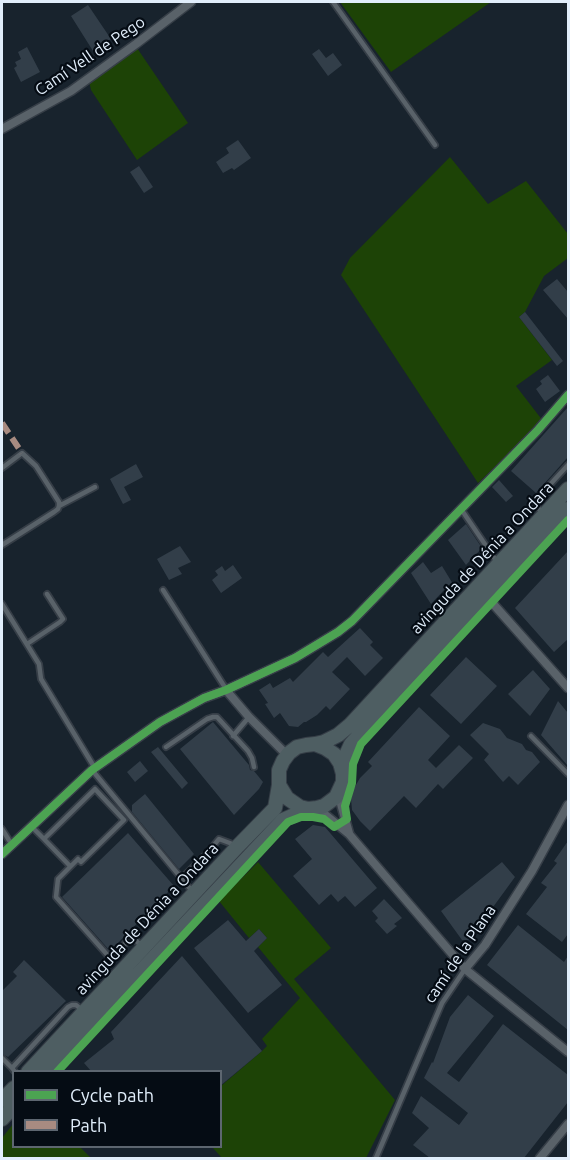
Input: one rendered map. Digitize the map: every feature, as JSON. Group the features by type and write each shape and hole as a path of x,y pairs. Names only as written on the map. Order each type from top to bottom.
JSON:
{"main road":[{"name":"avinguda de Dénia a Ondara","path":"315,744 338,735 350,725 568,489"},
{"name":"avinguda de Dénia a Ondara","path":"343,774 346,755 351,744 568,509"},
{"path":"315,744 334,754 340,763 343,782 331,802 312,808 293,804 287,798 279,784 279,770 287,755 297,747 315,744"},
{"name":"avinguda de Dénia a Ondara","path":"29,1070 274,808 279,784"},
{"name":"avinguda de Dénia a Ondara","path":"47,1070 276,827 290,816 312,808"}],"street":[{"name":"Camí Vell de Pego","path":"2,129 71,91 191,2"},
{"path":"2,854 92,770 159,722 204,698 295,658 352,621 537,431 568,395"},
{"path":"487,597 568,688"},
{"path":"226,690 287,755"},
{"path":"340,790 341,804 349,834"},
{"name":"camí de la Plana","path":"465,969 485,945 532,871 568,806"},
{"path":"312,808 349,834 465,969 568,1052"},
{"path":"540,1158 568,1124"}],"lane":[{"path":"333,2 435,145"},
{"path":"2,468 22,453 36,466 59,506"},
{"path":"545,515 533,503 568,465"},
{"path":"2,545 54,512 59,506 94,486"},
{"path":"461,509 498,564"},
{"path":"163,590 226,690"},
{"path":"27,644 63,619 47,594"},
{"path":"2,604 39,664 41,679 93,765 92,770 194,893"},
{"path":"166,747 213,717 217,717 252,758 254,767"},
{"path":"233,736 249,717"},
{"path":"531,736 568,774"},
{"path":"44,839 94,789 124,820 81,862 78,859 58,879 56,897 111,959 132,936 143,948"},
{"path":"32,827 70,866"},
{"path":"2,829 12,845"},
{"path":"182,879 219,839 238,846"},
{"name":"camí de la Plana","path":"376,1158 442,1003 465,969"},
{"path":"2,1058 13,1070 68,1007 76,1005 84,1012"}],"green space":[{"path":"340,2 491,2 391,72"},
{"path":"137,48 188,123 137,160 91,90 89,81"},
{"path":"450,157 488,204 526,181 568,234 568,258 544,276 525,312 519,317 552,360 516,386 543,421 478,483 341,275 350,258"},
{"path":"258,862 331,948 294,979 395,1100 366,1158 222,1158 213,1148 222,1148 222,1085 267,1046 262,1039 300,998 258,947 267,938 259,929 249,938 219,901"},
{"path":"12,1125 12,1148 81,1148 91,1158 2,1158 2,1138"}],"building":[{"path":"88,5 111,39 93,51 71,16"},
{"path":"27,47 40,72 21,82 14,68 17,66 15,62 21,59 18,52"},
{"path":"319,49 326,58 333,53 342,65 328,76 312,54"},
{"path":"238,140 251,158 234,170 232,168 223,173 216,162 229,153 226,148"},
{"path":"139,166 153,187 144,193 130,172"},
{"path":"557,279 568,292 568,319 543,290"},
{"path":"525,312 563,361 557,366 519,317"},
{"path":"548,375 560,391 545,402 536,389 542,384 540,381"},
{"path":"568,407 568,457 536,493 511,471"},
{"path":"136,464 143,477 124,487 131,500 123,504 110,479"},
{"path":"499,480 513,496 506,502 492,487"},
{"path":"466,524 482,548 466,565 448,540"},
{"path":"180,546 191,562 178,568 182,574 169,580 157,559"},
{"path":"568,551 568,639 554,652 515,608"},
{"path":"423,562 431,573 442,566 453,584 431,604 411,573"},
{"path":"233,565 242,578 221,593 212,580 218,575 215,571 222,566 225,571"},
{"path":"360,628 373,642 370,645 383,658 365,676 347,657 332,672 350,689 330,710 326,706 317,715 298,727 289,726 280,713 274,718 259,690 270,683 273,688 290,678 293,682 323,652 328,657"},
{"path":"466,657 497,686 461,724 430,695"},
{"path":"533,670 550,689 530,716 508,694"},
{"path":"558,701 568,713 568,766 541,735"},
{"path":"419,707 450,736 428,760 436,768 459,745 473,758 443,789 438,784 416,808 404,796 370,831 352,810 353,790 360,778 372,766 368,762"},
{"path":"213,722 249,765 250,770 254,771 263,782 234,815 180,749"},
{"path":"483,723 500,729 507,738 522,744 540,762 518,785 509,776 503,782 484,760 489,754 470,735"},
{"path":"158,747 188,783 182,789 151,752"},
{"path":"140,761 148,771 135,782 127,772"},
{"path":"145,794 194,854 179,869 132,812 132,805"},
{"path":"313,825 325,827 377,888 355,907 345,896 338,902 331,894 319,905 293,876 312,859 295,839"},
{"path":"128,833 174,886 110,951 62,897"},
{"path":"568,841 568,934 562,942 526,914 547,887 541,883 557,863 554,861"},
{"path":"502,862 515,877 469,940 462,940 441,911"},
{"path":"384,899 402,918 394,924 397,926 387,934 375,921 378,918 372,911"},
{"path":"228,920 246,941 259,929 267,938 254,951 282,985 248,1013 194,948"},
{"path":"518,925 564,962 568,956 568,1030 487,965"},
{"path":"182,956 262,1051 222,1084 222,1070 90,1070 84,1063 114,1039 111,1032"},
{"path":"24,960 66,1001 8,1057 2,1054 2,991 17,976 13,972"},
{"path":"468,995 494,1016 447,1073 459,1082 503,1024 568,1075 568,1102 524,1158 430,1158 413,1145 429,1128 412,1113 421,1096 459,1125 468,1113 424,1078 433,1063 450,1017"}],"marked path":[{"path":"2,423 22,453"}],"cycle path":[{"path":"2,854 92,770 160,722 204,698 295,658 352,621 537,431 568,395"},
{"path":"59,1070 288,822 301,817 313,817 324,819 334,827 347,819 345,806 352,783 353,764 361,744 568,520"}]}
